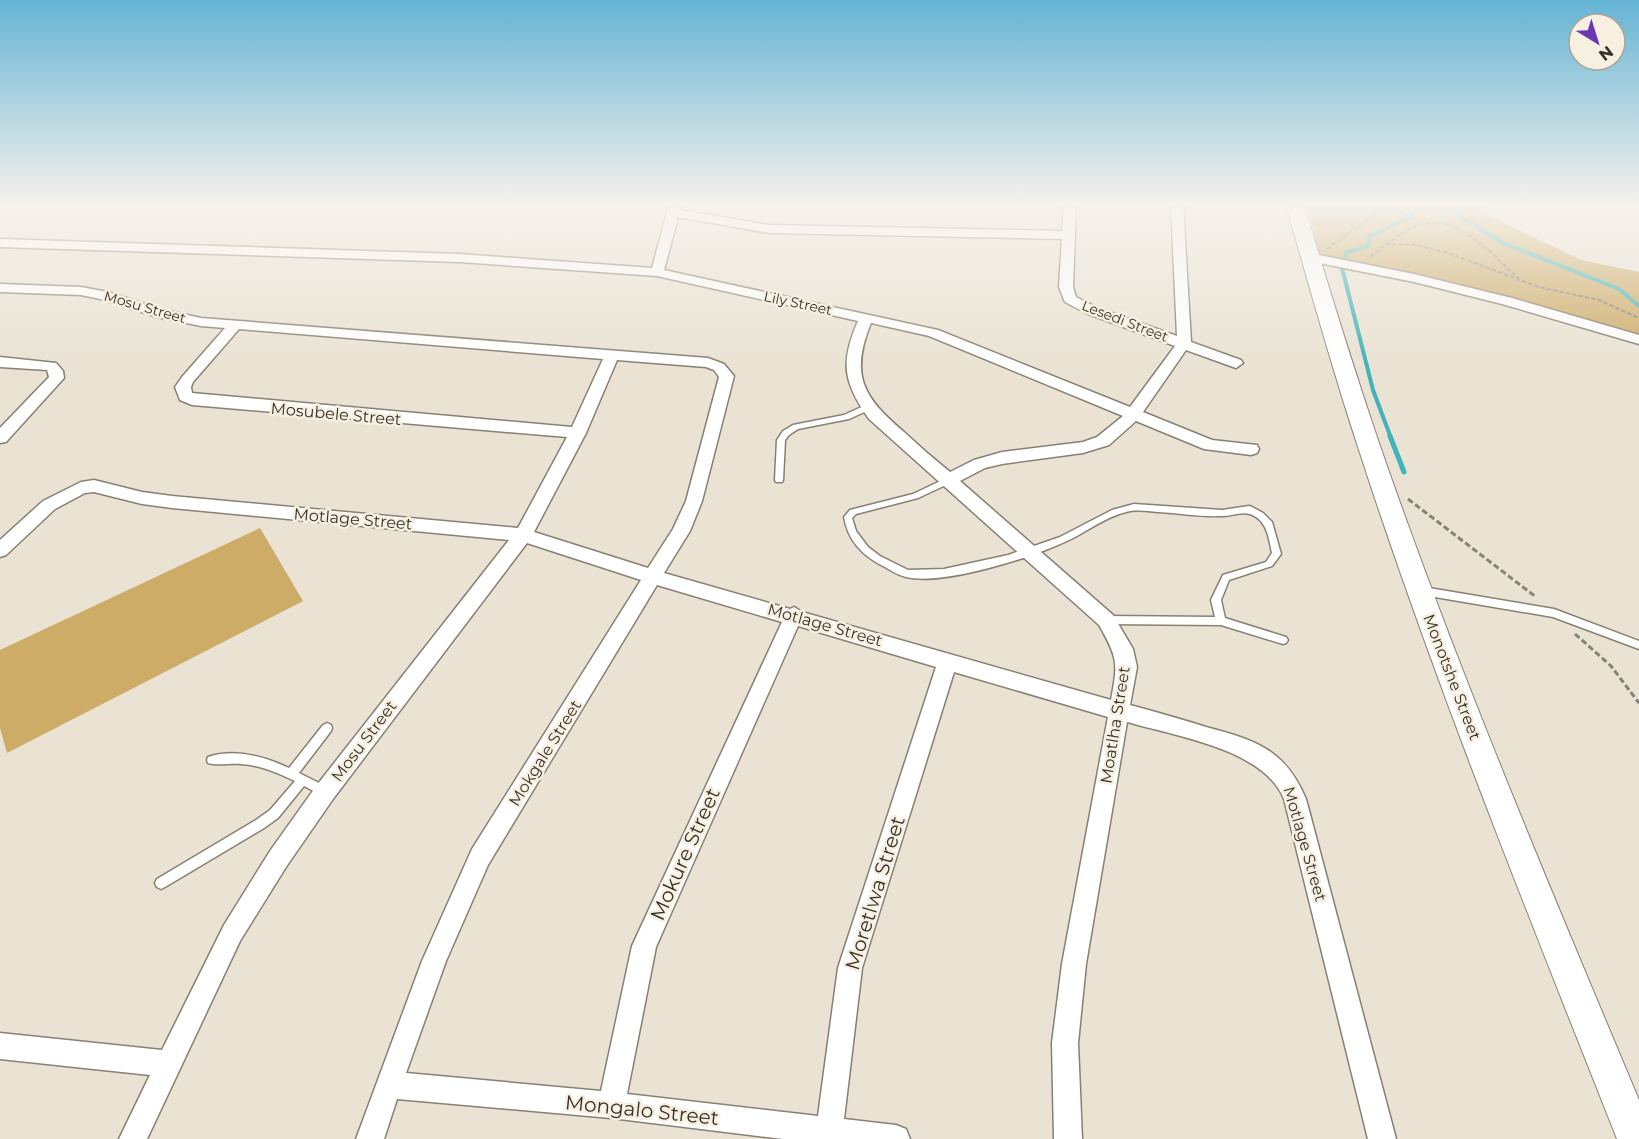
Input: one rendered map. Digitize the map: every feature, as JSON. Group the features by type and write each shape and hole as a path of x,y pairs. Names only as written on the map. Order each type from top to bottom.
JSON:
{"street":[{"name":"Lily Street","path":"461,258 657,272 933,333 1210,445 1251,449"},
{"path":"657,272 661,258"},
{"name":"Lesedi Street","path":"1067,258 1066,287 1070,298 1093,311 1236,363"},
{"path":"947,481 980,465 1002,458 1083,447 1102,441 1117,431 1133,414 1184,344 1180,258"},
{"name":"Monotshe Street","path":"1315,258 1384,488 1437,644 1636,1139"},
{"path":"1316,258 1507,302 1639,340"},
{"name":"Mosu Street","path":"0,288 81,291 103,295 180,319 708,363 719,367 725,373"},
{"name":"Moatlha Street","path":"866,318 854,346 853,365 856,384 868,407 947,481 1106,620 1123,649 1127,667 1074,964 1065,1043 1068,1139"},
{"name":"Mosubele Street","path":"235,325 183,387 185,396 192,400 578,433"},
{"name":"Mosu Street","path":"134,1139 232,933 278,859 325,792 524,535 547,496 578,433 612,355"},
{"path":"0,362 51,366 56,371 57,378 12,428 0,438"},
{"name":"Mokgale Street","path":"370,1139 388,1085 459,901 480,857 681,531 694,501 726,385 725,373"},
{"name":"Motlage Street","path":"0,550 58,498 81,488 94,486 142,498 172,502 524,535 653,577 794,615 1245,747 1276,767 1289,782 1295,799 1382,1139"},
{"name":"Mokure Street","path":"611,1105 644,946 794,615"},
{"name":"Moretlwa Street","path":"829,1132 850,968 948,661"},
{"path":"0,1046 171,1065"},
{"name":"Mongalo Street","path":"388,1085 611,1105 896,1139"}],"lane":[{"path":"779,480 781,440 786,433 796,427 846,417 868,407"},
{"path":"947,481 915,496 853,513 848,518 849,526 863,549 874,558 904,573 921,575 973,567 1064,539 1120,509 1134,507 1222,513 1244,509 1254,511 1269,524 1276,554 1269,564 1226,578 1216,600 1221,621"},
{"path":"1420,590 1554,613 1639,645"},
{"path":"1106,620 1221,621 1283,640"},
{"path":"291,774 327,728"},
{"path":"212,760 254,759 275,766 325,792"},
{"path":"161,883 274,814 303,780"}],"path":[{"path":"1368,269 1369,258"},
{"path":"1459,258 1525,282 1599,300 1639,318"},
{"path":"1497,258 1525,282"},
{"path":"1404,496 1527,589 1583,643 1611,666 1639,703"}],"shaded area":[{"path":"1339,258 1577,258 1639,272 1639,335 1442,279"},
{"path":"260,528 303,601 7,753 0,728 0,650"}],"waterway":[{"path":"1541,258 1619,289 1639,306"},
{"path":"1342,268 1373,390 1391,438"},
{"path":"1390,436 1404,472"}]}
